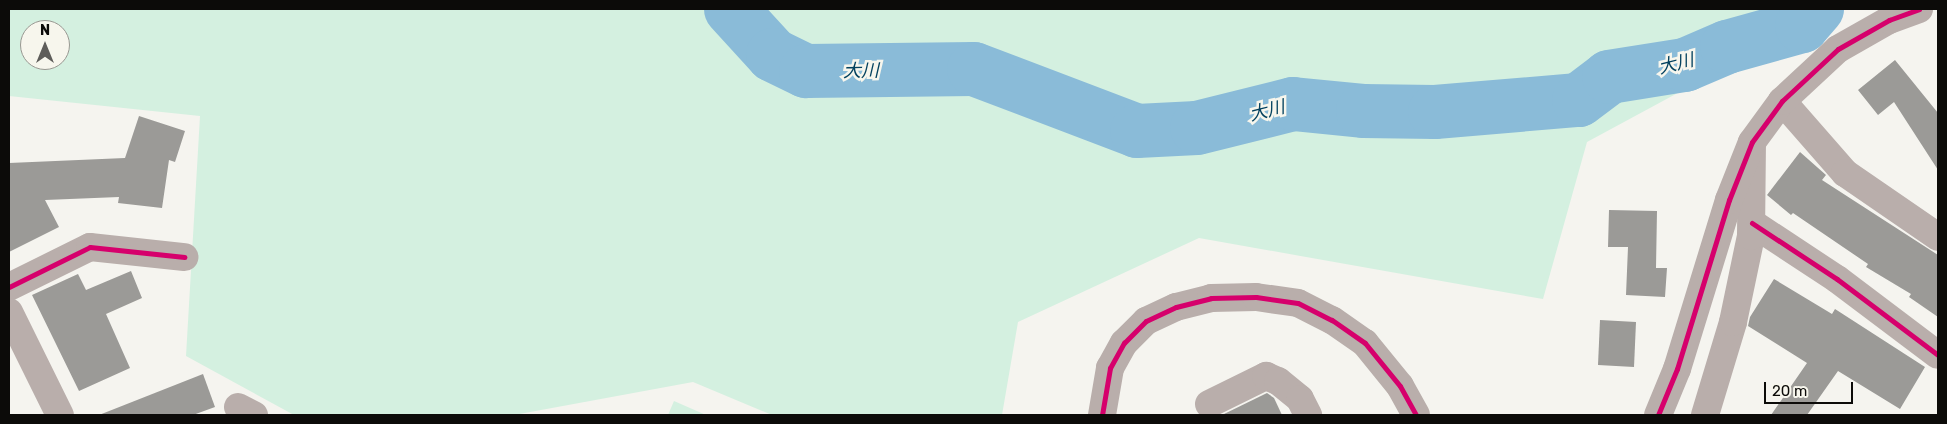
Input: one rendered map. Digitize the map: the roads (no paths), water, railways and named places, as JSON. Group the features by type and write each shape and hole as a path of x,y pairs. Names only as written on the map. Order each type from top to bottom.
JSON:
{"street":[{"path":"1658,415 1677,369 1728,200 1752,142 1782,101 1838,49 1889,20 1919,9"},
{"path":"1782,101 1845,173 1938,237"},
{"path":"1705,415 1733,322 1752,223 1752,142"},
{"path":"1752,223 1837,279 1938,355"},
{"path":"9,287 90,247 184,257"},
{"path":"1102,415 1110,368 1124,343 1146,321 1176,307 1211,298 1256,297 1298,303 1332,320 1365,343 1400,386 1416,415"},
{"path":"9,312 60,415"},
{"path":"1208,403 1266,376 1278,381 1300,399 1308,415"}],"waterway":[{"name":"大川","path":"731,9 773,55 806,71 974,69 1137,131 1197,128 1293,104 1363,111 1435,112 1579,100 1609,77 1685,65 1727,47 1802,26 1817,9"}]}
